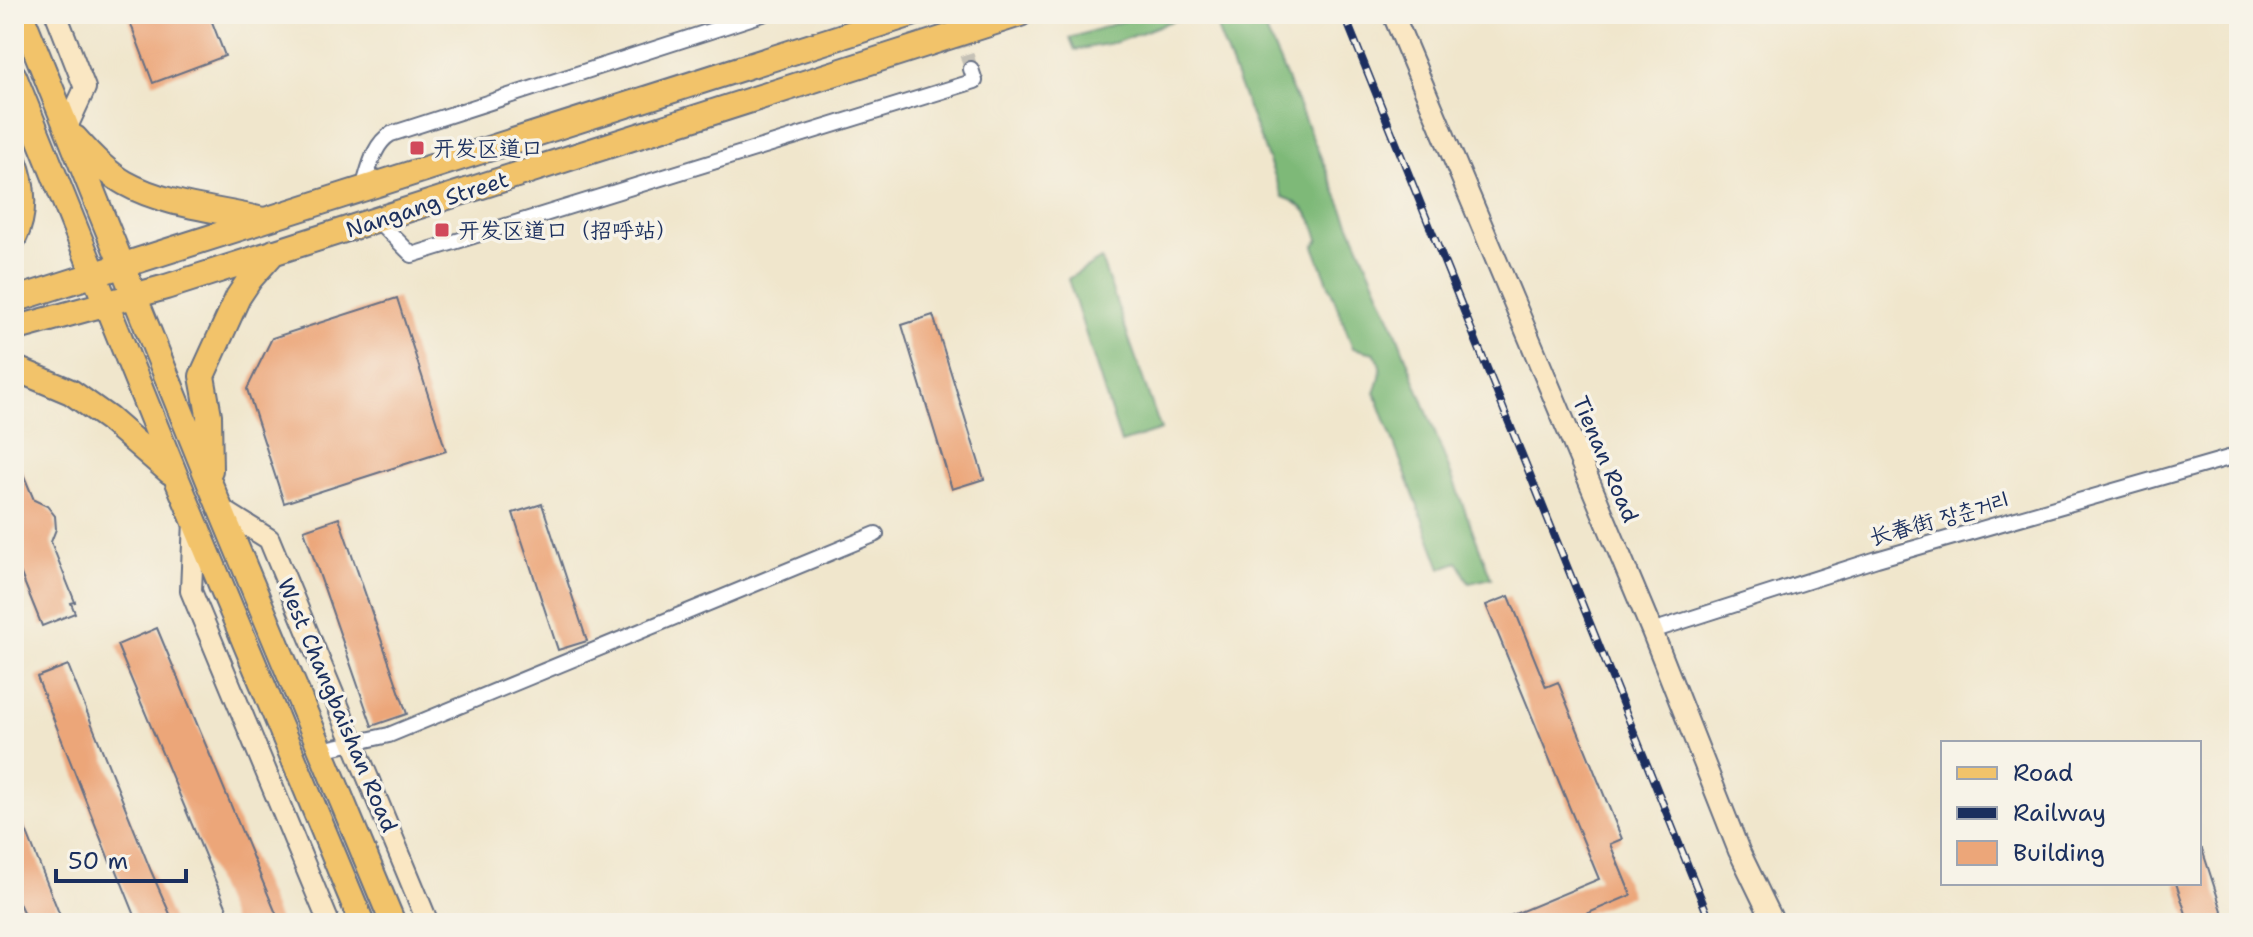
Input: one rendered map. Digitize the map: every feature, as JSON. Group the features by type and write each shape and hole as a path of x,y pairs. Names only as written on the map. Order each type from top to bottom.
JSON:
{"main road":[{"name":"West Changbaishan Road","path":"21,14 210,484 393,923"},
{"name":"Nangang Street","path":"14,300 912,14"},
{"name":"Nangang Street","path":"14,329 134,296 377,220 1020,14"},
{"path":"14,76 176,477 362,923"},
{"path":"66,129 123,182 168,198 266,220"},
{"path":"14,160 23,195 14,238"},
{"path":"210,484 209,415 202,376 238,297 274,252"},
{"path":"14,368 71,392 109,419 176,477"}],"street":[{"path":"56,14 85,88 66,129"},
{"path":"363,188 377,149 383,139 391,134 763,14"},
{"name":"Tienan Road","path":"1393,14 1652,631 1739,851 1774,923"},
{"path":"377,220 412,255 975,81 971,69"},
{"name":"长春街 장춘거리","path":"1652,631 1877,559 2239,455"},
{"name":"West Changbaishan Road","path":"221,509 269,539 428,923"},
{"path":"194,520 191,591 329,923"},
{"path":"321,750 389,735 876,534"}],"green space":[{"path":"1145,14 1190,14 1117,42 1075,50 1070,38"},
{"path":"1217,14 1259,14 1395,329 1491,578 1469,583 1458,562 1441,568 1375,393 1380,377 1379,363 1374,353 1353,348 1314,246 1319,240 1314,225 1302,208 1283,197 1218,31"},
{"path":"1101,259 1161,430 1121,443 1068,279"}],"building":[{"path":"127,14 209,14 225,56 153,83"},
{"path":"397,298 446,451 284,503 247,389 272,338"},
{"path":"933,315 984,479 952,489 902,325"},
{"path":"14,452 34,500 47,506 55,516 56,529 51,542 75,602 71,603 75,613 42,626 14,557"},
{"path":"542,504 587,641 558,650 513,513"},
{"path":"339,518 407,714 372,726 304,530"},
{"path":"1509,596 1546,687 1558,682 1622,839 1610,844 1631,895 1565,923 1493,923 1599,879 1486,605"},
{"path":"157,628 280,923 233,923 117,645"},
{"path":"68,665 174,923 138,923 113,861 110,862 37,677"},
{"path":"15,803 63,923 28,923 14,893"},
{"path":"2202,849 2226,923 2189,923 2177,885 2201,885"}],"tunnel":[{"path":"954,14 971,69"}],"railway":[{"path":"1344,14 1711,923"}],"place":[{"name":"开发区道口","path":"417,148"},
{"name":"开发区道口（招呼站）","path":"442,230"}]}
